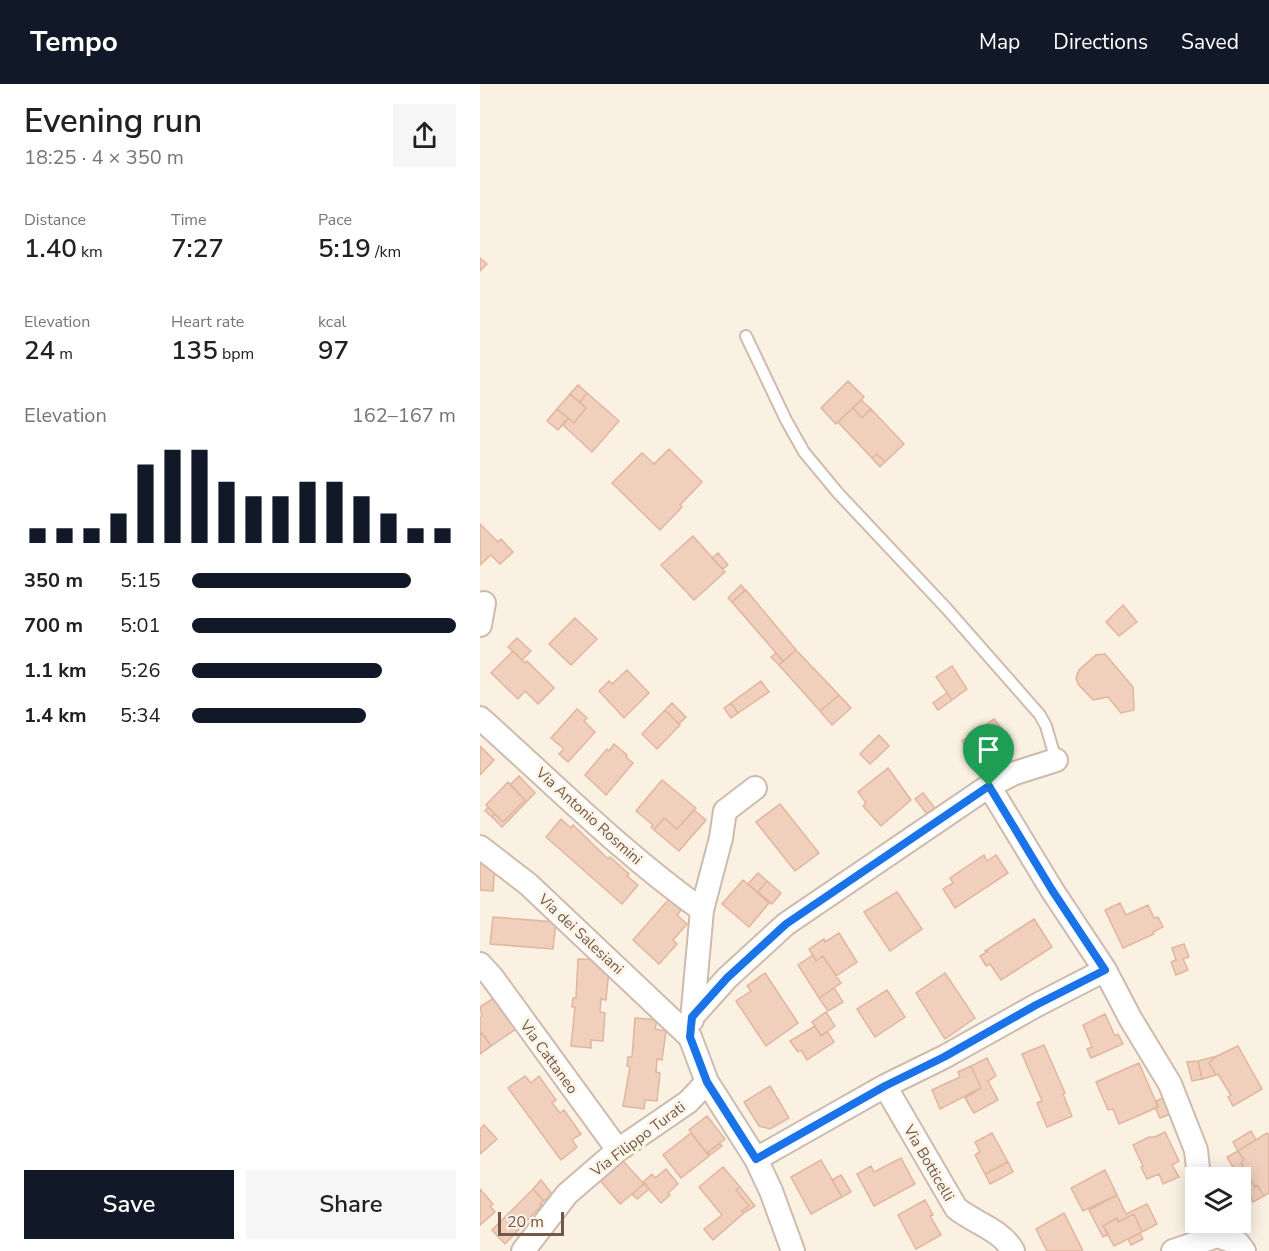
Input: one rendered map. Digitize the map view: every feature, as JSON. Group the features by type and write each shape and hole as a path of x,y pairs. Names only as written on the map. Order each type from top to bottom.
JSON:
{"street":[{"path":"480,625 484,603"},
{"name":"Via Antonio Rosmini","path":"480,718 661,881 702,910"},
{"path":"687,1026 727,978 786,924 989,786 1016,773 1056,760"},
{"path":"989,786 1052,890 1105,970 1130,1018 1170,1084 1196,1150 1197,1167"},
{"path":"755,788 725,811 721,838 702,910 687,1026 707,1082 756,1159 794,1251"},
{"name":"Via dei Salesiani","path":"480,848 528,884 687,1026"},
{"name":"Via Cattaneo","path":"480,964 492,977 618,1150"},
{"path":"756,1159 885,1086 944,1057 1036,1005 1105,970"},
{"name":"Via Filippo Turati","path":"523,1251 567,1194 618,1150 688,1102 707,1082"},
{"name":"Via Botticelli","path":"885,1086 956,1208 967,1217 1003,1236 1013,1251"},
{"path":"1173,1251 1206,1233"},
{"path":"1220,1233 1238,1243 1244,1251"}],"lane":[{"path":"746,336 804,452 838,493 947,609 1040,715 1046,726 1056,760"}],"building":[{"path":"480,258 487,264 480,271"},
{"path":"848,381 864,397 836,424 821,408"},
{"path":"578,385 587,393 580,402 570,394"},
{"path":"587,393 619,421 592,452 563,425 568,418 574,423 586,408 580,402"},
{"path":"570,394 586,408 574,423 557,409"},
{"path":"861,400 871,409 862,418 853,408"},
{"path":"853,408 862,418 871,409 904,444 885,462 877,454 872,458 838,422"},
{"path":"557,409 568,418 558,430 547,421"},
{"path":"669,449 702,482 660,530 612,483 642,453 654,464"},
{"path":"877,454 885,462 880,467 872,458"},
{"path":"480,524 498,542 501,539 513,552 500,564 491,555 480,565"},
{"path":"693,536 725,572 694,600 661,565"},
{"path":"718,553 728,565 723,569 712,558"},
{"path":"741,585 745,590 732,602 728,598"},
{"path":"746,590 796,650 783,661 732,602"},
{"path":"1123,605 1137,622 1119,636 1106,622"},
{"path":"575,618 597,639 571,665 549,644"},
{"path":"517,638 531,651 522,660 508,647"},
{"path":"796,650 839,695 820,711 779,665"},
{"path":"513,651 525,663 527,661 554,688 538,704 525,691 518,699 491,673"},
{"path":"776,653 783,661 779,665 771,657"},
{"path":"1105,654 1133,687 1134,710 1121,713 1108,697 1093,700 1078,684 1076,678 1079,670 1096,655"},
{"path":"952,666 967,689 952,700 936,677"},
{"path":"627,670 649,693 624,718 599,691 609,681 612,684"},
{"path":"761,681 769,692 738,713 731,703"},
{"path":"947,693 952,700 938,710 933,703"},
{"path":"839,695 851,708 832,725 820,711"},
{"path":"672,703 686,717 679,724 665,710"},
{"path":"731,703 738,713 731,718 724,708"},
{"path":"577,709 587,718 584,721 595,732 568,762 559,754 564,749 551,738"},
{"path":"665,710 680,725 657,749 642,734"},
{"path":"994,719 1012,741 979,765 962,741"},
{"path":"879,735 889,746 870,764 860,754"},
{"path":"614,744 633,763 606,795 585,775"},
{"path":"480,746 494,760 480,775"},
{"path":"888,768 911,800 881,826 863,806 866,803 858,792"},
{"path":"519,776 535,793 502,827 492,817 495,814 503,822 525,800 510,785"},
{"path":"662,780 696,808 677,829 664,818 654,830 651,827 653,825 636,811"},
{"path":"508,782 525,800 503,822 486,805"},
{"path":"923,793 935,808 927,814 915,799"},
{"path":"780,804 819,853 795,871 756,822"},
{"path":"488,807 495,814 492,817 485,811"},
{"path":"694,810 706,820 679,851 654,830 664,818 677,829"},
{"path":"561,819 571,828 573,825 608,859 610,857 629,874 627,876 638,885 622,904 546,837"},
{"path":"984,855 987,861 996,855 1008,873 955,908 943,889 953,883 950,878"},
{"path":"480,862 495,863 493,891 480,890"},
{"path":"758,873 767,881 758,892 748,884"},
{"path":"743,880 769,903 749,927 722,904"},
{"path":"767,881 781,893 772,904 758,892"},
{"path":"897,892 922,929 890,951 864,912"},
{"path":"670,898 682,909 677,915 687,924 673,940 677,944 659,964 633,940"},
{"path":"1120,903 1126,915 1148,905 1154,918 1158,917 1163,927 1153,932 1154,934 1123,948 1105,910"},
{"path":"493,917 556,922 553,949 490,944"},
{"path":"1034,919 1052,947 1001,980 990,964 986,966 980,956"},
{"path":"839,933 857,962 836,976 823,956 816,961 809,949"},
{"path":"1184,944 1189,957 1183,959 1188,970 1176,975 1171,962 1176,960 1172,948"},
{"path":"813,955 816,961 823,956 841,983 819,998 798,965"},
{"path":"578,959 599,960 599,969 609,970 606,1000 601,999 600,1012 605,1013 603,1041 591,1040 591,1048 571,1046 575,1007 572,1007 573,998 576,998"},
{"path":"765,973 798,1023 766,1046 736,1001 751,991 747,986"},
{"path":"945,973 975,1018 945,1039 916,993"},
{"path":"834,988 843,1002 828,1011 819,998"},
{"path":"887,990 905,1017 875,1037 857,1009"},
{"path":"494,998 516,1029 491,1046 482,1033 480,1035 482,1016 480,1007"},
{"path":"826,1012 835,1026 821,1036 812,1022"},
{"path":"1105,1014 1115,1036 1118,1034 1123,1044 1091,1058 1087,1049 1092,1047 1083,1025"},
{"path":"635,1018 657,1020 655,1029 666,1031 662,1060 657,1059 656,1072 660,1073 657,1101 645,1100 644,1109 623,1106 630,1067 627,1066 628,1057 632,1057"},
{"path":"815,1026 821,1036 827,1031 834,1042 807,1060 801,1050 798,1052 790,1041"},
{"path":"482,1033 491,1046 480,1054 480,1035"},
{"path":"1044,1045 1065,1093 1063,1094 1072,1116 1047,1127 1037,1103 1042,1101 1022,1054"},
{"path":"1238,1046 1262,1089 1233,1106 1228,1097 1231,1095 1209,1063 1217,1056"},
{"path":"1217,1056 1209,1063 1216,1075 1202,1079 1198,1061"},
{"path":"987,1058 996,1076 988,1081 998,1100 974,1113 965,1098 981,1088 971,1066"},
{"path":"1198,1061 1202,1079 1192,1081 1187,1062"},
{"path":"1139,1063 1158,1107 1119,1124 1113,1109 1108,1110 1096,1082"},
{"path":"971,1066 981,1088 940,1109 932,1090 960,1077 958,1072"},
{"path":"525,1076 531,1083 539,1076 556,1100 552,1103 560,1113 564,1110 581,1134 572,1140 577,1147 561,1160 508,1088"},
{"path":"770,1086 789,1118 770,1129 759,1126 744,1102"},
{"path":"1171,1095 1178,1111 1160,1118 1155,1107 1158,1107 1156,1101"},
{"path":"707,1116 725,1139 707,1153 689,1130"},
{"path":"484,1125 497,1139 480,1154 480,1129"},
{"path":"1251,1131 1256,1140 1238,1151 1233,1142"},
{"path":"1165,1132 1179,1161 1172,1165 1179,1177 1163,1184 1159,1174 1147,1179 1133,1145"},
{"path":"691,1133 709,1156 681,1178 663,1155"},
{"path":"992,1133 1008,1162 985,1174 975,1155 980,1152 975,1142"},
{"path":"1267,1133 1269,1136 1269,1193 1264,1196 1257,1185 1255,1187 1251,1180 1251,1167 1243,1167 1241,1163 1244,1160 1238,1151"},
{"path":"720,1144 722,1146 710,1155 708,1152"},
{"path":"1238,1151 1244,1160 1241,1163 1243,1167 1233,1167 1227,1157"},
{"path":"901,1158 915,1184 874,1206 857,1174 871,1166 874,1172"},
{"path":"622,1160 644,1184 620,1204 599,1179"},
{"path":"821,1160 842,1197 811,1214 791,1177"},
{"path":"1008,1162 1013,1172 990,1184 985,1174"},
{"path":"723,1167 740,1187 736,1190 749,1206 713,1240 704,1229 722,1215 699,1187"},
{"path":"666,1169 678,1184 661,1203 643,1182 652,1174 655,1178"},
{"path":"1105,1170 1117,1195 1083,1211 1071,1188"},
{"path":"841,1175 851,1192 842,1197 832,1180"},
{"path":"541,1180 552,1194 544,1201 533,1189"},
{"path":"1251,1180 1264,1196 1253,1202 1251,1199"},
{"path":"645,1183 649,1189 637,1199 632,1194"},
{"path":"740,1187 755,1206 744,1213 742,1211 749,1206 736,1190"},
{"path":"480,1189 493,1204 490,1206 495,1212 480,1225"},
{"path":"533,1189 544,1201 540,1204 542,1205 505,1244 492,1230"},
{"path":"1117,1195 1126,1214 1147,1204 1157,1224 1142,1232 1134,1214 1118,1222 1117,1218 1103,1226 1108,1234 1103,1237 1089,1210"},
{"path":"925,1200 933,1215 930,1216 941,1235 916,1249 898,1215"},
{"path":"1064,1213 1083,1251 1047,1251 1036,1229"},
{"path":"1134,1214 1142,1232 1114,1246 1103,1226 1117,1218 1118,1222"},
{"path":"1140,1233 1143,1239 1131,1245 1128,1239"}],"route":[{"path":"989,786 1052,890 1105,970 1036,1005 944,1057 885,1086 756,1159 707,1082 690,1037 692,1017 727,978 786,924 989,786"}]}
